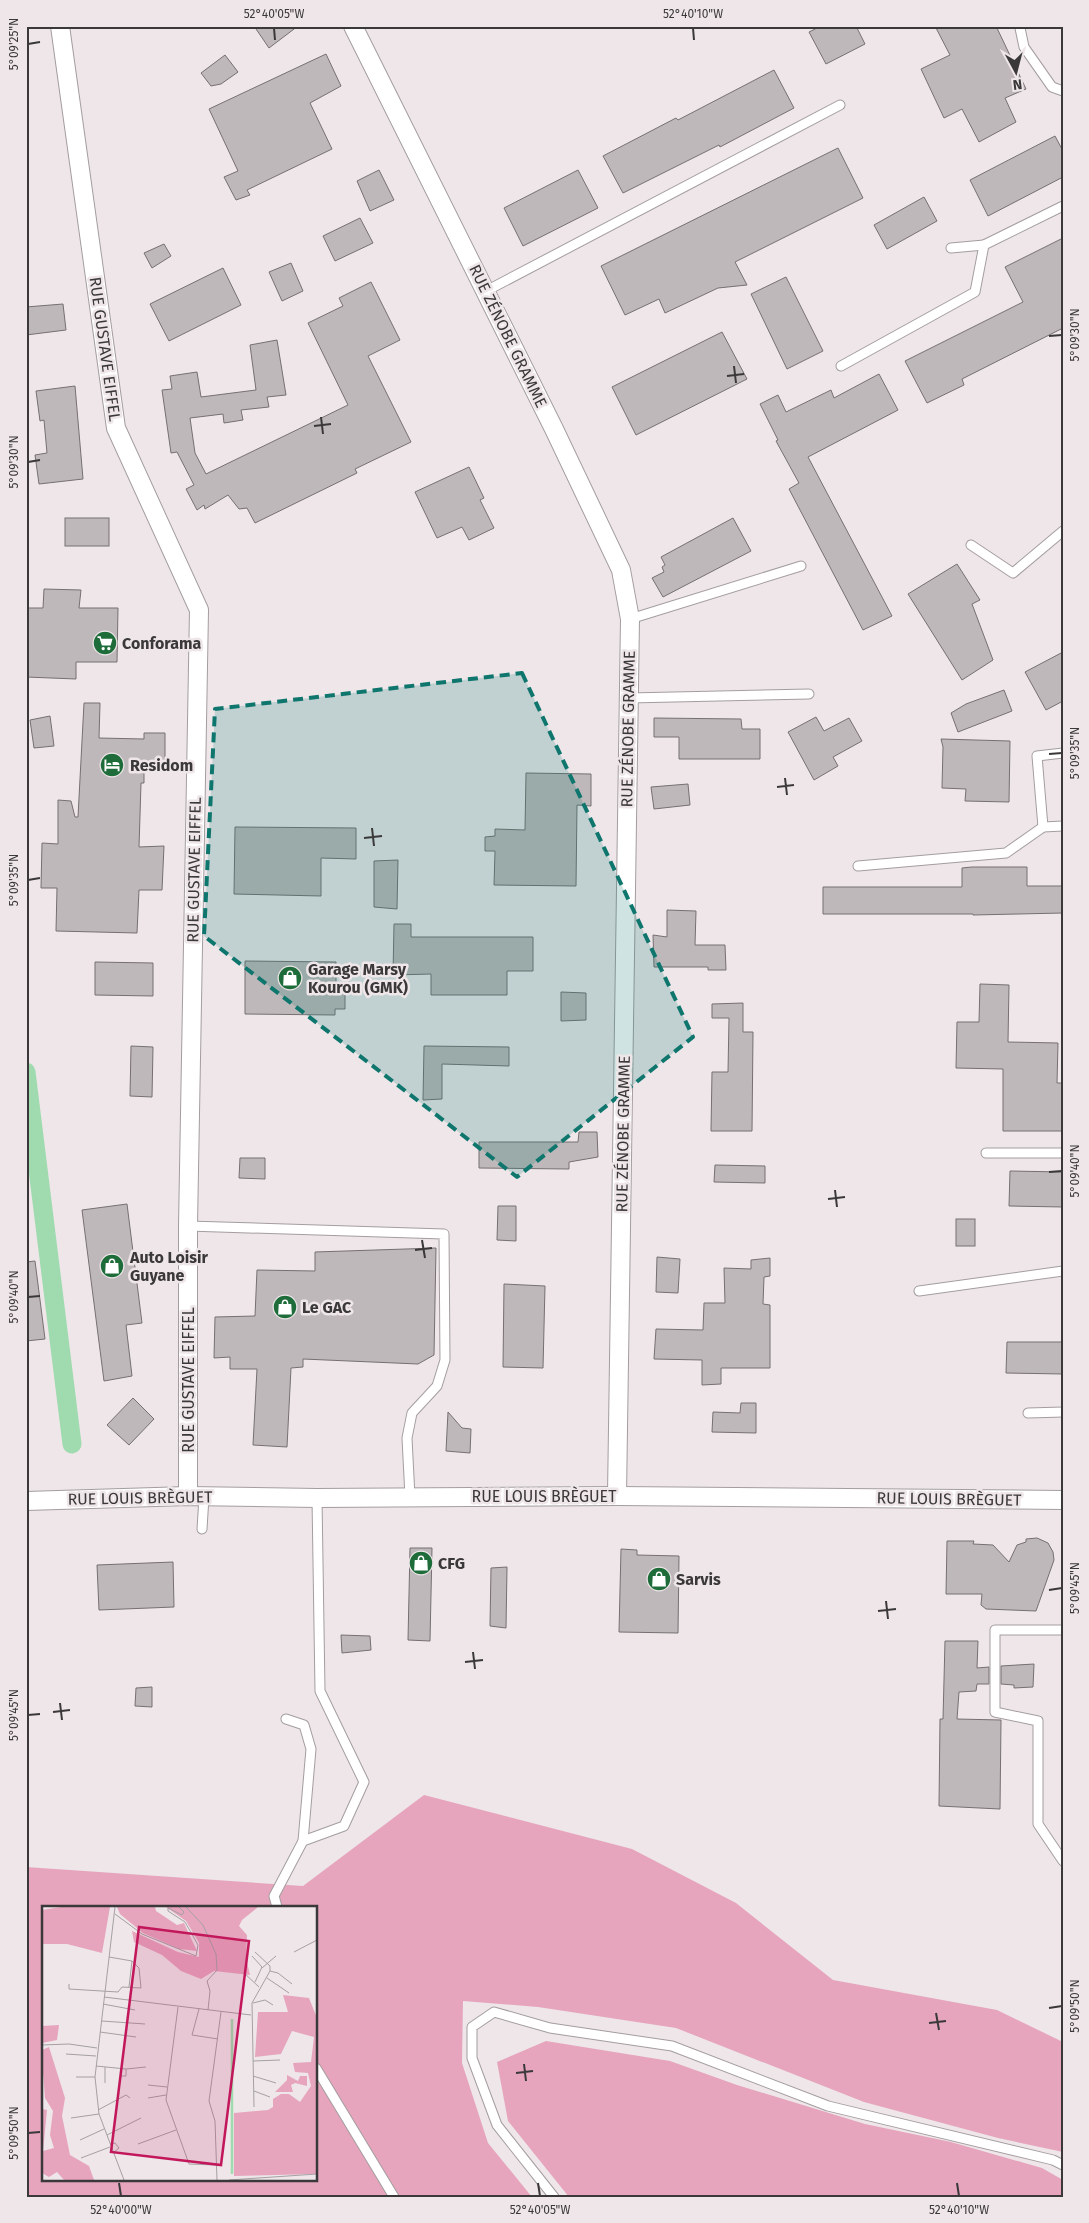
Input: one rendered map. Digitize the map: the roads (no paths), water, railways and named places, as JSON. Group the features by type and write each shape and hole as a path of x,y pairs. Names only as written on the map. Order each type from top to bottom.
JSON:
{"street":[{"name":"RUE GUSTAVE EIFFEL","path":"60,26 116,428 199,610 188,1226 196,1496"},
{"name":"RUE ZÉNOBE GRAMME","path":"353,26 486,290 621,570 630,619 618,1496"},
{"name":"RUE LOUIS BRÈGUET","path":"26,1501 196,1496 317,1498 618,1496 1063,1500"}],"lane":[{"path":"1022,26 1020,28 1024,48 1052,87 1063,91"},
{"path":"486,290 840,105"},
{"path":"951,248 984,245 1063,206"},
{"path":"841,366 975,292 984,245"},
{"path":"971,545 1013,573 1063,531"},
{"path":"630,619 801,566"},
{"path":"629,698 809,694"},
{"path":"1043,827 1037,756 1063,753"},
{"path":"858,866 1006,853 1043,827 1063,826"},
{"path":"986,1153 1063,1153"},
{"path":"188,1226 444,1234 445,1360 437,1386 412,1413 407,1438 410,1497"},
{"path":"920,1292 1063,1271"},
{"path":"1028,1413 1063,1412"},
{"path":"196,1496 202,1529"},
{"path":"303,1841 344,1826 364,1782 320,1691 317,1498"},
{"path":"1063,1630 995,1630 995,1712 1038,1721 1038,1824 1063,1862"},
{"path":"277,1906 274,1896 303,1841 311,1749 304,1725 286,1719"},
{"path":"554,2197 497,2125 472,2058 472,2027 494,2012 550,2028 672,2046 828,2106 1053,2160 1063,2165"},
{"path":"318,2071 394,2197"}],"waterway":[{"path":"26,1072 72,1444"}],"place":[{"name":"Conforama","path":"105,643"},
{"name":"Residom","path":"112,765"},
{"name":"Garage Marsy Kourou (GMK)","path":"290,978"},
{"name":"Auto Loisir Guyane","path":"112,1266"},
{"name":"Le GAC","path":"285,1307"},
{"name":"CFG","path":"421,1563"},
{"name":"Sarvis","path":"659,1579"}]}
